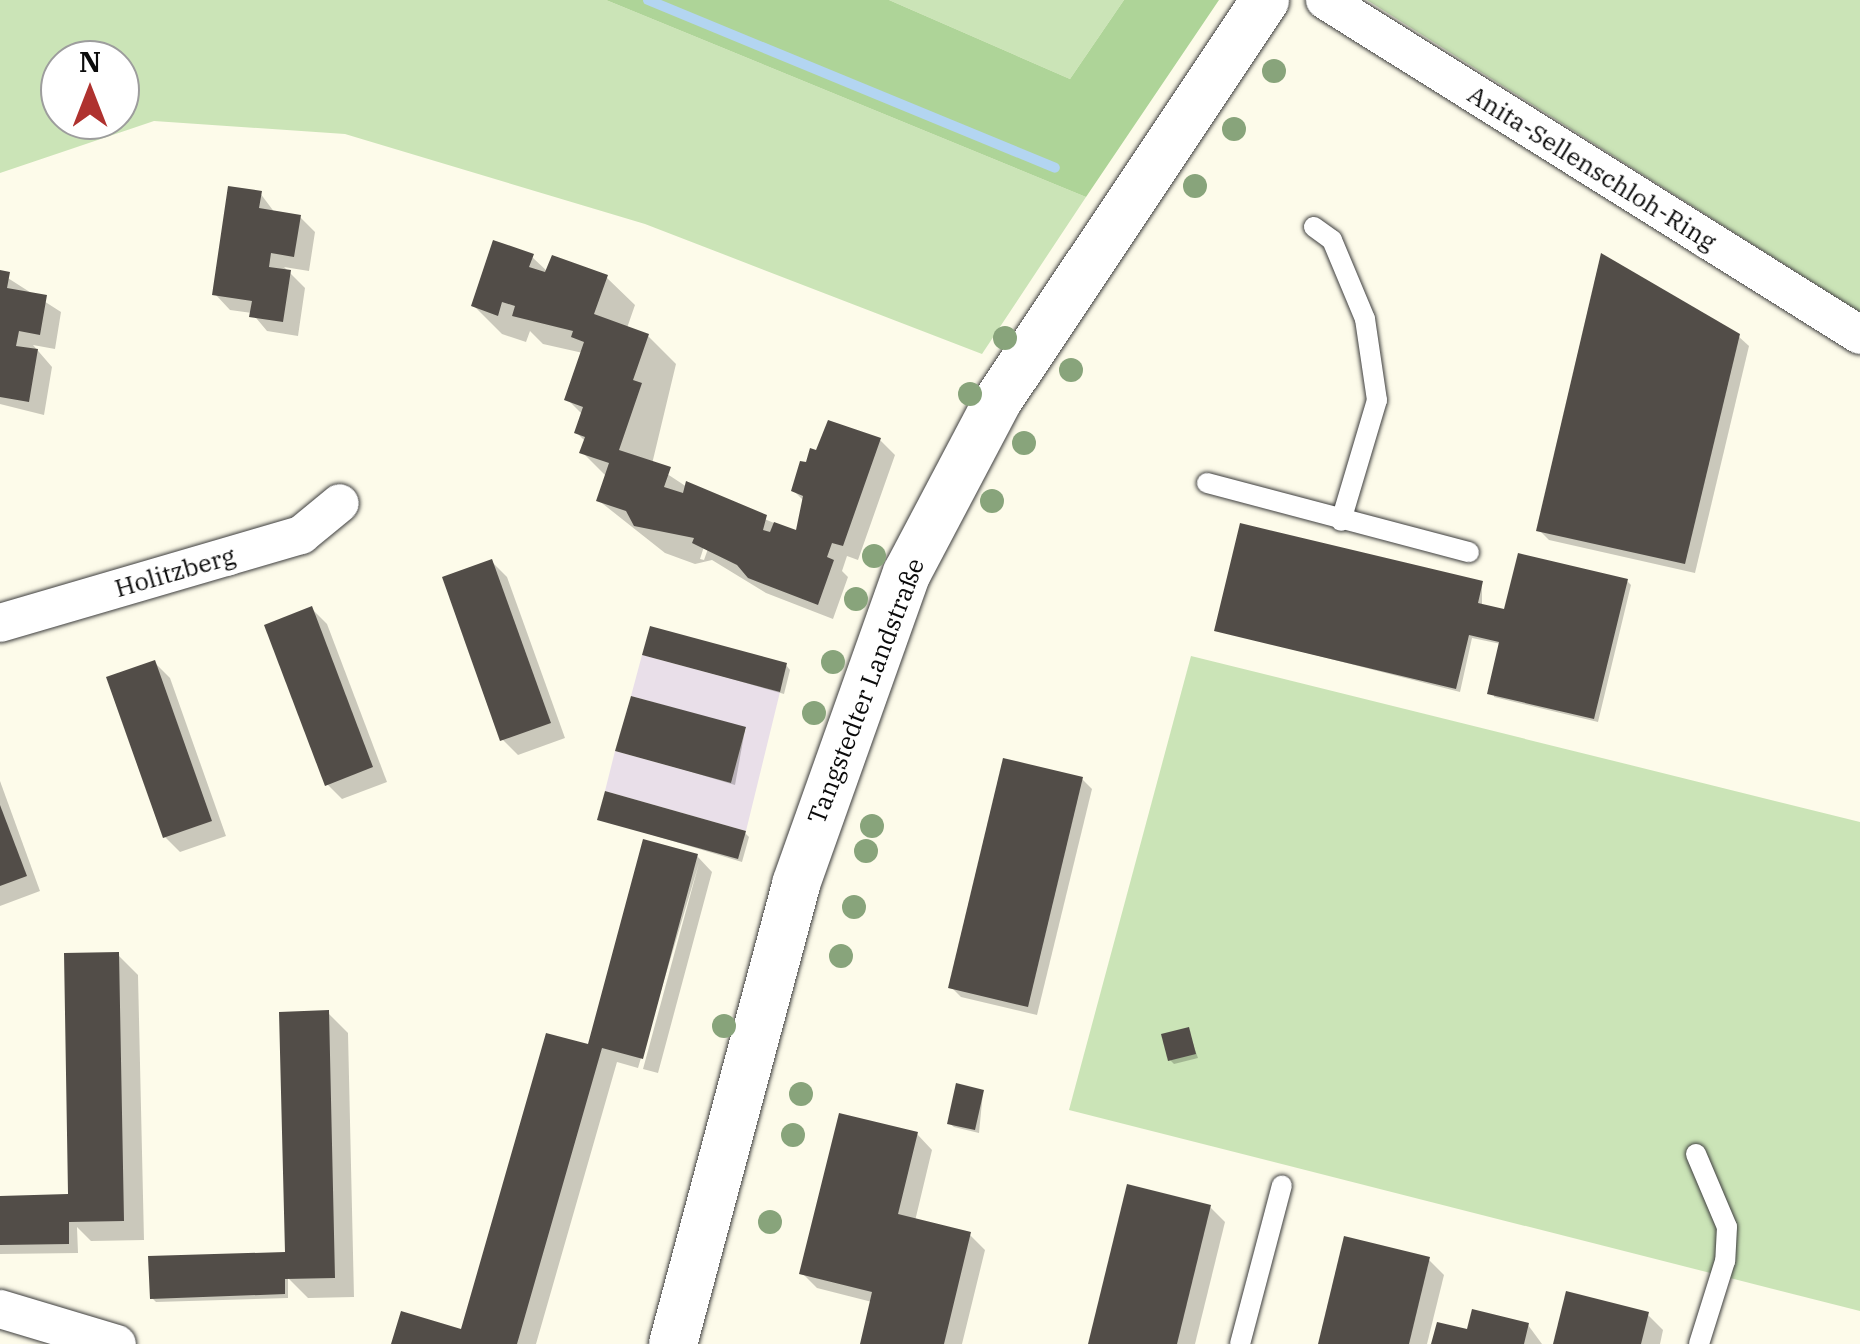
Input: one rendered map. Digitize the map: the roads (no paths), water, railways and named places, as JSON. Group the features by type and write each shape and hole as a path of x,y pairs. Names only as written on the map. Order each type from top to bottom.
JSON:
{"street":[{"name":"Tangstedter Landstraße","path":"673,1344 796,884 907,573 998,402 1265,0"},
{"name":"Anita-Sellenschloh-Ring","path":"1325,0 1860,335"},
{"name":"Holitzberg","path":"0,623 301,535 340,503"},
{"path":"0,1309 118,1344"}],"lane":[{"path":"1314,226 1332,240 1365,319 1377,400 1342,520"},
{"path":"1206,483 1469,552"},
{"path":"1696,1154 1727,1227 1725,1261 1700,1344"},
{"path":"1240,1344 1282,1186"}],"waterway":[{"path":"648,0 1055,168"}]}
